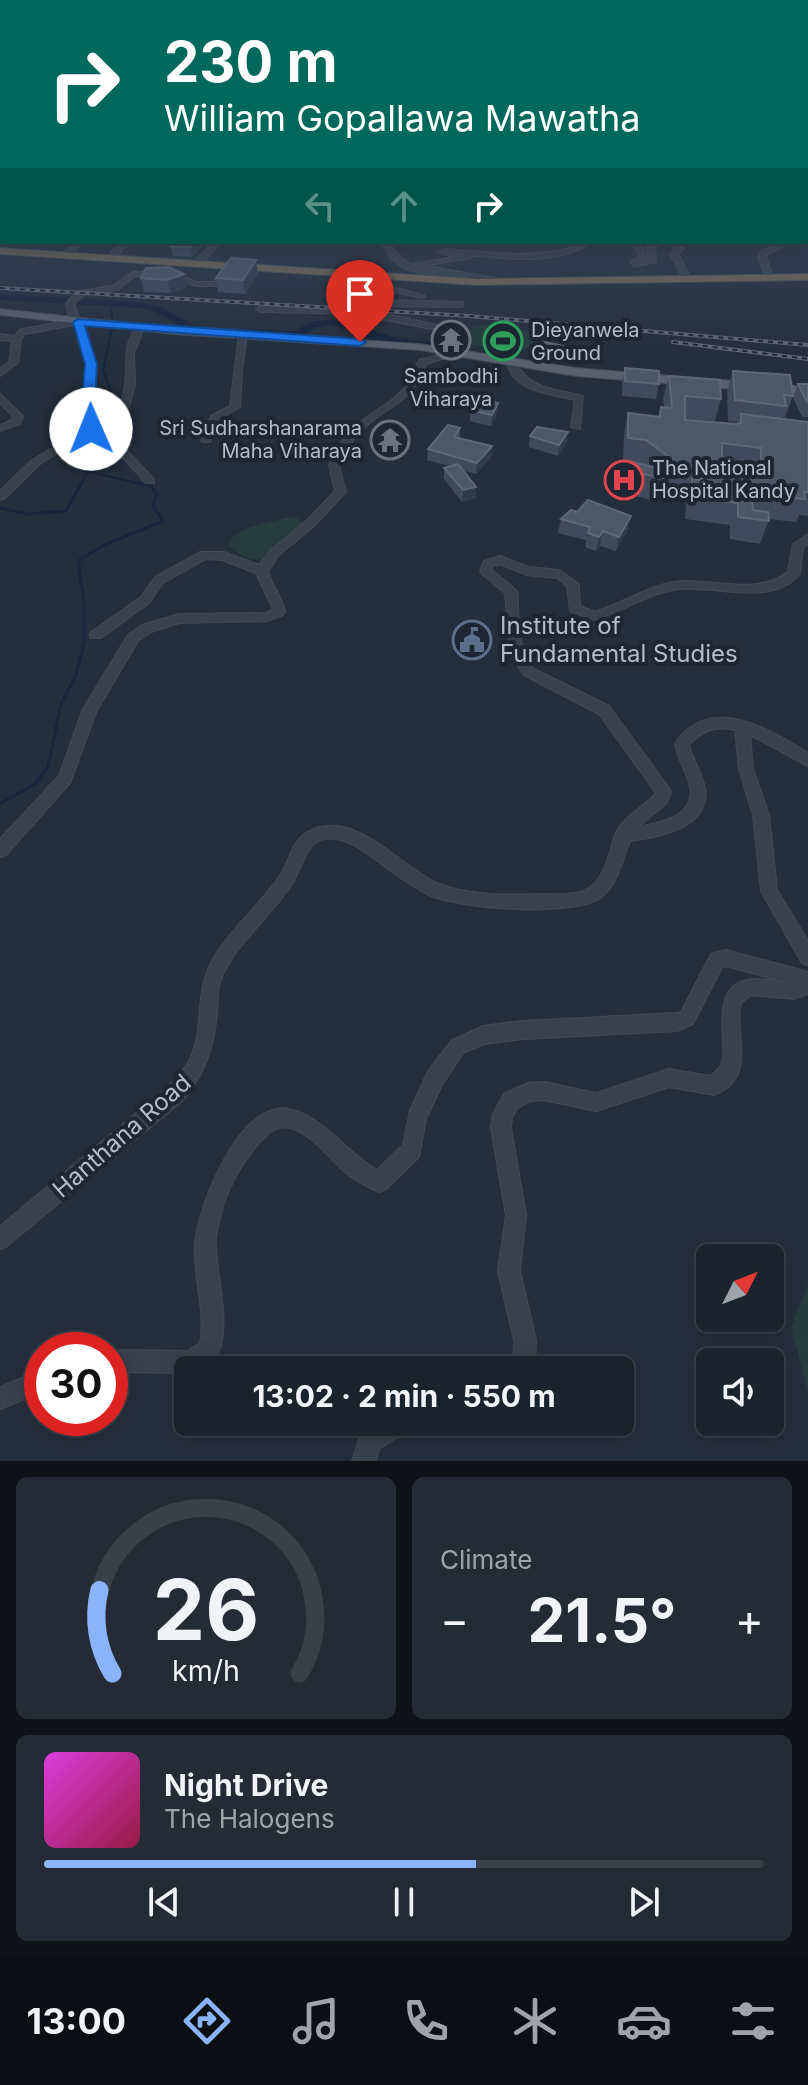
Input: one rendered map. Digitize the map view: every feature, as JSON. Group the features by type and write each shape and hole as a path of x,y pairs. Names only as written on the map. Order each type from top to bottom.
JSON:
{"highway":[{"path":"0,251 497,282 808,277"}],"main road":[{"path":"0,312 139,328 452,349 576,372 808,391"}],"street":[{"path":"66,255 77,244"},
{"path":"111,258 123,244"},
{"path":"197,264 215,244"},
{"path":"385,244 393,259 407,268 497,282"},
{"path":"446,274 417,264 468,258 441,252 444,251 557,253 576,250 582,244"},
{"path":"637,244 643,257 634,262 637,265 653,260 651,248 654,244"},
{"path":"675,244 680,248 674,254 688,280"},
{"path":"770,279 762,257 778,247 777,244"},
{"path":"440,246 490,253"},
{"path":"0,497 36,462 91,429 88,404 91,364 72,300 114,288 125,276 133,274 179,276 200,285 215,284 229,267"},
{"path":"356,312 361,305 373,303 460,304 454,300 397,292 374,283 367,275"},
{"path":"0,850 65,779 90,709 133,638 142,630 167,620 273,616 280,607 265,586 262,571 271,557 306,528 321,507 341,492 334,465 344,444 360,426 408,393 422,362 452,349 440,328 356,312 260,309"},
{"path":"0,373 13,363 17,339 27,329 77,322"},
{"path":"139,328 129,354 130,385 114,442 150,481"},
{"path":"206,440 215,418 235,407 232,393 239,379 243,335"},
{"path":"0,337 17,339"},
{"path":"510,361 513,371 527,384 580,398 576,427"},
{"path":"0,397 18,416 16,422 0,428"},
{"path":"0,481 13,484"},
{"name":"Hanthana Road","path":"0,1239 165,1103 195,1072 204,1057 211,983 246,928 288,878 306,840 320,832 335,830 353,835 416,880 458,898 563,901 591,896 601,887 623,835 634,819 662,799 661,785 604,710 529,672 519,662 513,648 511,591 485,567 500,560 527,571 565,576 573,585 574,608 594,616 676,585 753,589 772,586 794,574 797,547 808,538"},
{"path":"96,635 145,600 159,580 204,555 224,556 262,571"},
{"path":"623,835 655,831 691,813 699,800 697,784 684,759 682,744 687,736 719,722 769,736 808,760"},
{"path":"742,726 746,769 761,815 769,891 808,957"},
{"path":"128,1361 190,1362 210,1349 216,1323 205,1258 207,1228 237,1153 262,1126 286,1117 303,1122 359,1174 379,1182 412,1150 417,1118 435,1078 457,1047 483,1035 523,1030 677,1022 687,1018 717,960 726,958 808,981 804,989 793,992 756,987 743,990 735,998 730,1010 735,1059 729,1075 714,1086 669,1078 596,1102 544,1091 528,1092 511,1101 503,1114 501,1128 516,1215 509,1271 525,1340 524,1356"},
{"path":"0,1398 24,1388"},
{"path":"364,1461 369,1442 378,1436"}],"green space":[{"name":"Dieyanwela Ground","path":"484,325 532,331 542,346 506,352 467,344 466,335 472,328"},
{"path":"290,517 299,519 305,526 269,556 250,559 229,545 232,537 250,527"},
{"path":"808,1285 808,1394 791,1327"}],"building":[{"path":"173,244 194,244 190,247 171,246"},
{"path":"231,258 256,260 243,280 216,278"},
{"path":"169,267 184,274 167,280 141,278 146,268"},
{"path":"544,342 565,346 562,352 540,348"},
{"path":"625,368 659,371 659,384 625,381"},
{"path":"733,371 790,375 793,396 784,395 786,406 735,400"},
{"path":"669,376 720,380 721,399 685,396 685,420 736,424 741,423 741,414 808,422 808,492 804,492 805,499 751,493 753,510 768,512 769,521 738,517 738,503 691,496 692,478 704,481 693,473 693,467 676,462 646,440 628,438 628,413 660,417 661,407 672,408","holes":["722,443 761,448 761,465 722,461"]},
{"path":"798,384 808,384 808,402 807,402"},
{"path":"478,398 498,403 492,415 470,410"},
{"path":"448,425 460,428 454,437 492,446 477,463 428,449"},
{"path":"537,427 568,432 559,445 530,436"},
{"path":"629,461 668,471 665,479 624,469"},
{"path":"458,464 476,487 463,490 444,468"},
{"path":"588,500 631,516 619,537 603,531 599,537 588,533 590,527 561,519 571,510 577,512"}],"waterway":[{"path":"0,297 141,305 157,309 197,331 298,335 314,325 333,322 400,343 426,346 464,344"},
{"path":"88,472 77,469 75,463 104,438 113,398 103,370 113,324 110,302"},
{"path":"81,484 88,472"},
{"path":"88,472 137,483"},
{"path":"0,508 28,514 66,511 82,482"},
{"path":"132,482 137,483"},
{"path":"0,804 35,784 48,767 61,704 76,675 84,643 84,602 78,561 104,545 163,521 153,506 157,494 151,486 137,483"},
{"path":"137,483 141,484"}],"railway":[{"path":"0,288 470,316 808,345"},
{"path":"673,342 808,359"}],"place":[{"name":"Sambodhi Viharaya","path":"451,340"},
{"name":"Dieyanwela Ground","path":"503,341"},
{"name":"Sri Sudharshanarama Maha Viharaya","path":"390,440"},
{"name":"The National Hospital Kandy","path":"624,480"},
{"name":"Institute of Fundamental Studies","path":"472,640"}],"route":[{"path":"91,429 88,404 91,364 78,322 360,342"}]}
